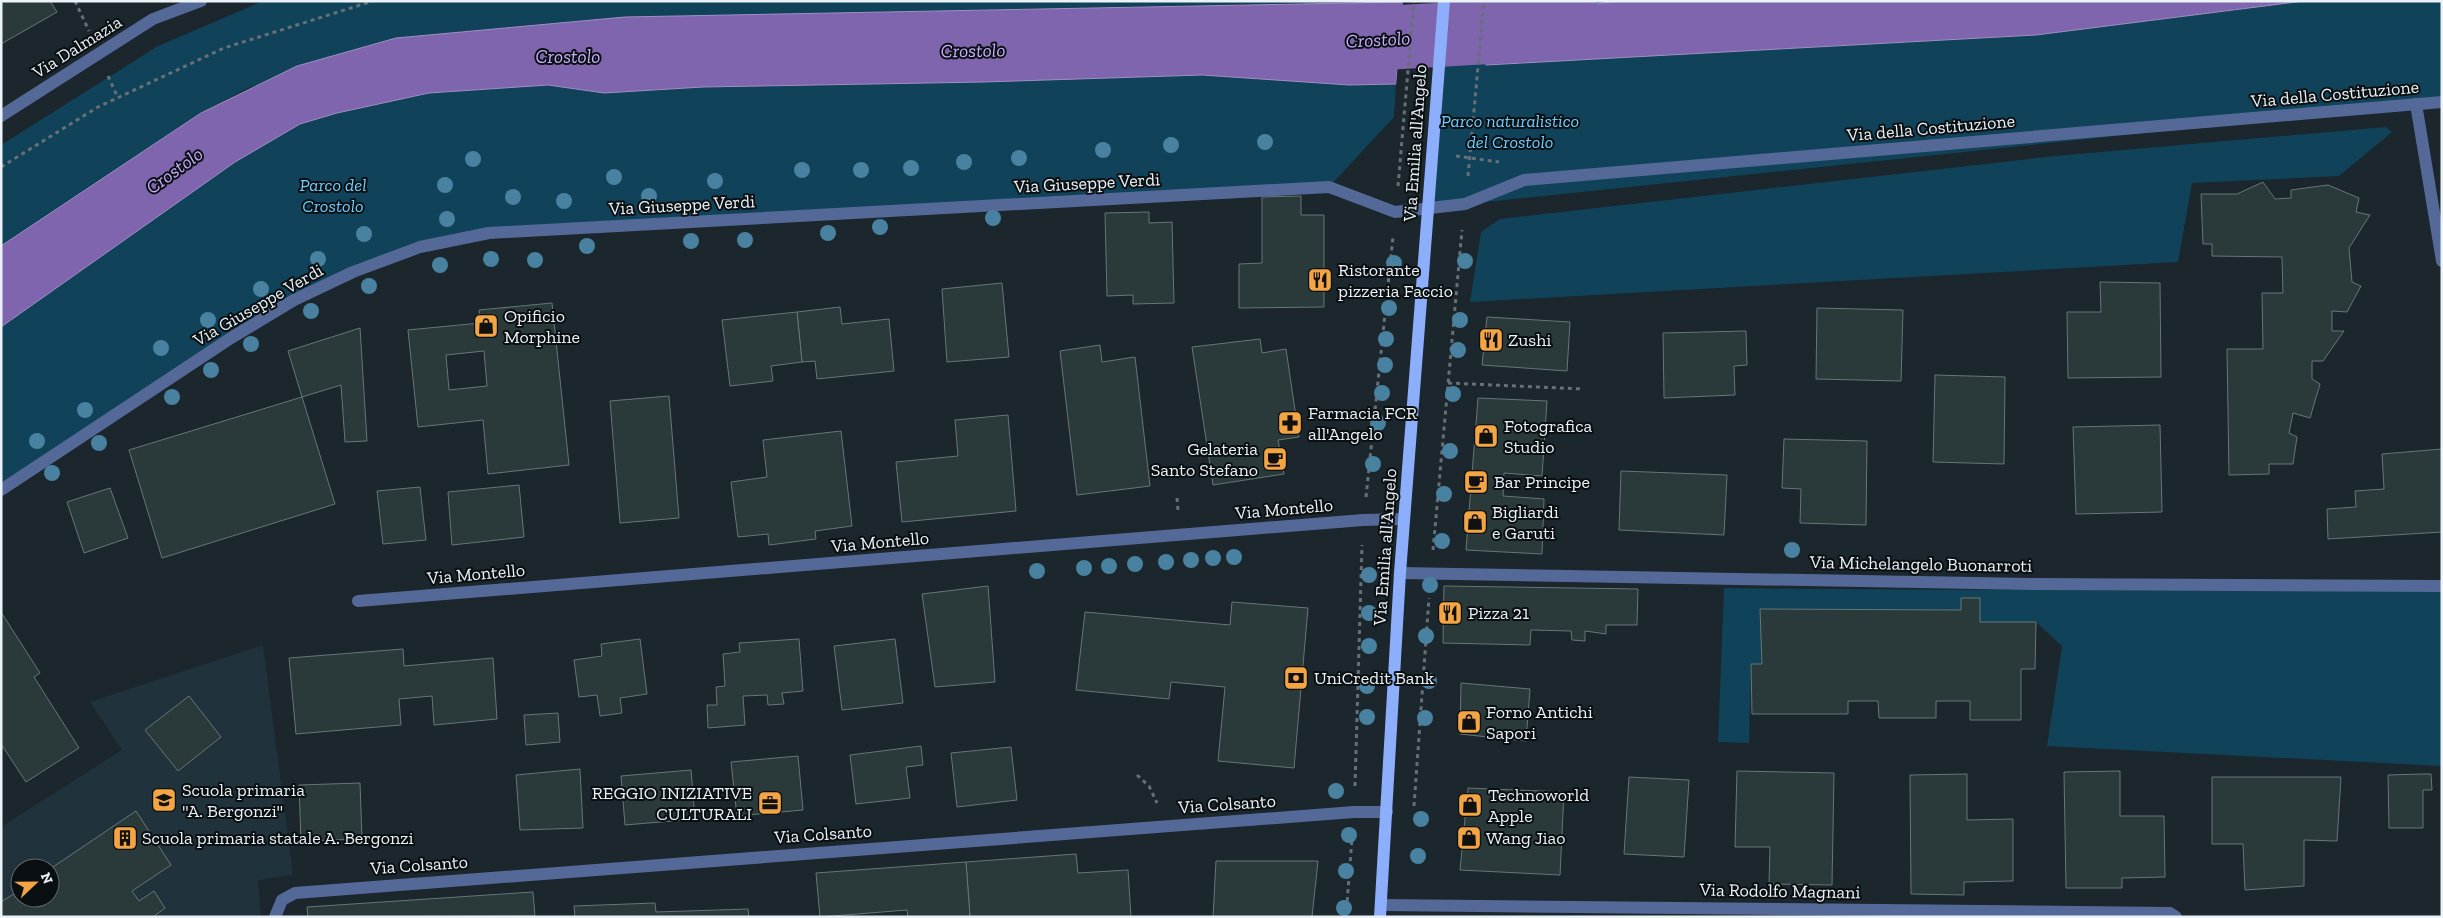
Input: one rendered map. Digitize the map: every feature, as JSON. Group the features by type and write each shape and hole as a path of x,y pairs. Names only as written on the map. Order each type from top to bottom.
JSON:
{"main road":[{"name":"Via Emilia all'Angelo","path":"1381,911 1400,573 1444,1"}],"street":[{"name":"Via Dalmazia","path":"1,116 154,19 201,1"},
{"name":"Via della Costituzione","path":"1428,208 1465,204 1524,180 2442,102"},
{"path":"2416,104 2442,261"},
{"name":"Via Giuseppe Verdi","path":"1,490 231,338 294,300 353,272 420,247 489,233 1329,187 1395,212 1428,208"},
{"name":"Via Montello","path":"358,601 1344,522 1404,519"},
{"name":"Via Michelangelo Buonarroti","path":"1400,573 2030,584 2442,586"},
{"name":"Via Colsanto","path":"275,917 278,904 286,896 295,893 1354,812 1387,812"},
{"name":"Via Rodolfo Magnani","path":"1381,911 2170,913 2176,917"}],"path":[{"path":"1,167 98,107 224,48 373,1"},
{"path":"1400,153 1414,1"},
{"path":"1413,815 1431,574 1484,1"},
{"path":"1448,383 1583,389"},
{"path":"1137,775 1149,786 1158,805"}],"shaded area":[{"name":"Scuola primaria \"A. Bergonzi\"","path":"263,645 293,875 258,880 261,917 1,917 1,827 122,750 90,702"}],"green space":[{"path":"263,1 1403,1 625,17 396,38 248,88 201,113 1,246 1,145 158,46"},
{"name":"Parco naturalistico del Crostolo","path":"1444,1 1619,1 1491,17 2277,4 2304,1 2442,1 2442,102 1428,208"},
{"name":"Parco del Crostolo","path":"1202,75 1349,85 1396,84 1394,117 1329,187 489,233 420,247 294,300 1,490 1,327 235,162 300,124 337,113 429,93 548,85 604,93 703,87"},
{"path":"2386,127 2392,132 2339,176 2192,183 2178,262 1470,302 1481,232 1500,219 2055,156"},
{"path":"1724,588 2442,591 2442,766 2047,746 2062,646 2036,622 1980,622 1980,598 1961,610 1761,609 1762,664 1751,665 1749,743 1718,742"}],"water":[{"path":"1619,1 2304,1 2036,35 1486,65 1490,17"},
{"path":"1403,2 1396,84 1349,85 1202,75 984,82 703,87 604,93 548,85 429,93 337,113 300,124 235,162 1,327 1,246 201,113 297,66 396,38 625,17"}],"pier":[{"path":"1403,1 1406,2 1399,84 1396,87"}],"building":[{"path":"1,1 50,1 57,12 1,44"},
{"path":"2263,182 2275,199 2291,198 2291,190 2328,185 2359,198 2356,212 2370,215 2349,248 2352,282 2361,286 2347,312 2332,311 2332,331 2344,331 2323,361 2312,361 2312,379 2320,384 2310,418 2293,413 2289,433 2297,437 2293,464 2269,464 2269,474 2229,475 2227,349 2263,349 2262,293 2283,293 2282,257 2212,256 2212,244 2203,244 2201,194 2237,194"},
{"path":"1301,196 1301,215 1324,215 1324,307 1239,308 1239,264 1262,263 1262,197"},
{"path":"1149,212 1149,223 1172,222 1174,303 1133,304 1133,295 1107,296 1105,213"},
{"path":"2100,282 2160,283 2161,377 2068,378 2067,312 2101,312"},
{"path":"1002,283 1009,357 947,362 942,289"},
{"path":"552,303 569,465 488,474 483,420 418,427 408,330 480,323 479,310","holes":["484,351 487,386 449,390 446,355"]},
{"path":"840,307 842,324 889,319 894,371 817,379 815,361 802,362 797,312"},
{"path":"1817,308 1903,310 1901,381 1816,379"},
{"path":"797,312 802,362 771,366 773,381 730,386 722,320"},
{"path":"1487,317 1570,322 1567,371 1482,365"},
{"path":"360,328 367,441 345,442 341,385 302,397 288,351"},
{"path":"1746,331 1747,365 1734,366 1735,395 1664,398 1663,333"},
{"path":"1260,339 1262,353 1286,349 1299,437 1278,440 1284,474 1213,485 1192,347"},
{"path":"1100,345 1102,362 1135,357 1150,486 1077,495 1060,351"},
{"path":"1935,375 2005,377 2004,464 1933,462"},
{"path":"669,396 679,518 620,523 610,401"},
{"path":"302,397 335,504 162,558 129,450"},
{"path":"1478,398 1547,401 1542,476 1504,473 1503,496 1544,499 1542,554 1466,550"},
{"path":"1008,415 1016,511 902,522 896,462 958,456 955,420"},
{"path":"2160,425 2162,512 2076,514 2073,427"},
{"path":"841,431 852,526 815,531 816,539 769,545 768,534 738,537 731,482 767,477 763,440"},
{"path":"1784,439 1867,441 1866,525 1800,523 1801,489 1782,488"},
{"path":"2442,449 2442,532 2328,539 2327,509 2356,507 2355,491 2384,489 2382,454"},
{"path":"1621,471 1727,475 1724,535 1619,530"},
{"path":"519,485 524,537 452,545 448,492"},
{"path":"420,487 426,540 383,544 377,491"},
{"path":"110,488 128,538 84,553 67,502"},
{"path":"988,586 995,682 935,687 922,594"},
{"path":"1444,586 1638,589 1637,625 1606,625 1606,634 1585,631 1585,641 1572,640 1571,631 1531,630 1530,645 1443,643"},
{"path":"1961,598 1980,598 1980,622 2036,622 2035,669 2021,669 2021,720 1970,720 1970,701 1936,701 1936,718 1879,718 1878,701 1848,701 1848,714 1752,714 1751,664 1762,664 1760,609 1961,610"},
{"path":"1232,602 1308,608 1294,768 1218,761 1225,687 1171,682 1169,699 1076,690 1085,612 1230,625"},
{"path":"1,612 40,673 34,677 79,748 26,782 1,744"},
{"path":"640,639 647,694 620,698 622,713 600,716 597,695 579,697 574,660 602,656 601,644"},
{"path":"799,639 803,691 782,693 784,704 768,705 767,695 743,696 745,725 708,728 707,705 717,705 716,687 725,686 723,654 740,652 739,643"},
{"path":"895,639 903,703 842,710 834,646"},
{"path":"403,649 404,666 493,658 497,719 434,725 432,696 399,699 401,725 296,734 289,658"},
{"path":"1461,683 1530,689 1526,741 1460,734"},
{"path":"189,696 221,737 178,771 145,730"},
{"path":"558,713 560,742 526,745 524,715"},
{"path":"921,746 923,765 906,767 910,798 856,804 850,755"},
{"path":"1011,747 1017,800 957,807 951,753"},
{"path":"798,756 803,810 737,816 731,762"},
{"path":"580,769 583,828 520,830 516,775"},
{"path":"691,770 695,819 625,825 621,776"},
{"path":"1737,771 1834,773 1832,885 1769,884 1770,847 1735,847"},
{"path":"2120,771 2120,816 2164,816 2165,877 2122,878 2122,888 2066,888 2064,772"},
{"path":"1967,774 1967,820 2013,819 2013,881 1964,882 1964,895 1911,894 1910,775"},
{"path":"2431,774 2432,790 2423,790 2423,828 2389,828 2388,775"},
{"path":"1629,777 1689,780 1684,857 1624,854"},
{"path":"2212,777 2341,777 2337,841 2304,840 2304,886 2245,890 2243,844 2212,844"},
{"path":"360,783 362,839 301,841 299,785"},
{"path":"1468,788 1564,792 1560,875 1460,870"},
{"name":"Scuola primaria statale A. Bergonzi","path":"136,811 171,865 132,891 139,901 154,891 165,908 153,917 1,917 1,902 10,896 10,908 60,908 60,862"},
{"path":"1076,854 1078,873 1128,870 1131,917 970,917 966,862"},
{"path":"1216,861 1318,861 1312,917 1213,917"},
{"path":"966,862 970,917 908,917 907,910 820,917 816,873"},
{"path":"533,892 535,916 308,917 307,907"},
{"path":"655,903 656,912 748,909 749,917 575,917 574,906"}],"waterway":[{"name":"Crostolo","path":"1313,42 1576,27"}],"place":[{"name":"Ristorante pizzeria Faccio","path":"1320,280"},
{"name":"Opificio Morphine","path":"486,326"},
{"name":"Zushi","path":"1491,340"},
{"name":"Farmacia FCR all'Angelo","path":"1290,423"},
{"name":"Fotografica Studio","path":"1486,436"},
{"name":"Gelateria Santo Stefano","path":"1275,459"},
{"name":"Bar Principe","path":"1476,482"},
{"name":"Bigliardi e Garuti","path":"1475,522"},
{"name":"Pizza 21","path":"1450,613"},
{"name":"UniCredit Bank","path":"1296,678"},
{"name":"Forno Antichi Sapori","path":"1469,722"},
{"name":"Scuola primaria \"A. Bergonzi\"","path":"164,800"},
{"name":"REGGIO INIZIATIVE CULTURALI","path":"770,803"},
{"name":"Technoworld Apple","path":"1470,805"},
{"name":"Scuola primaria statale A. Bergonzi","path":"125,838"},
{"name":"Wang Jiao","path":"1469,838"}]}
